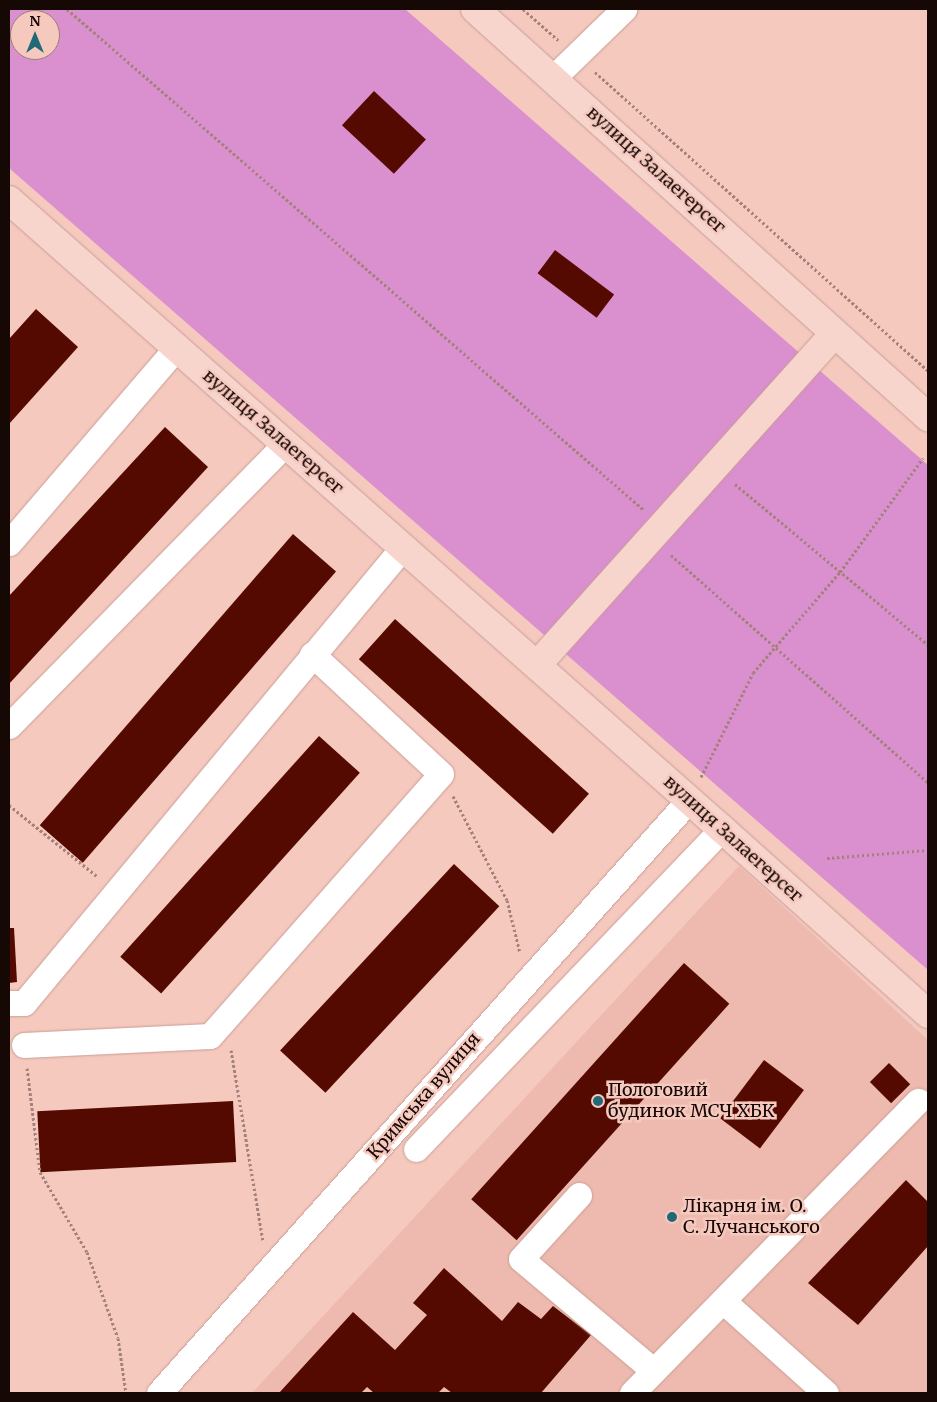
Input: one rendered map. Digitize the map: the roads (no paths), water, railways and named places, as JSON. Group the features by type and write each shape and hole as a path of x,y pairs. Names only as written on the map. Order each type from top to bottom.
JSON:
{"main road":[{"name":"вулиця Залаегерсег","path":"474,9 554,77 834,334 928,417"},
{"name":"вулиця Залаегерсег","path":"9,200 404,547 928,1014"},
{"path":"537,665 834,334"}],"street":[{"path":"554,77 624,9"},
{"path":"9,542 177,347"},
{"path":"9,726 286,443"},
{"path":"9,1003 24,1003 312,654 404,547"},
{"path":"24,1045 210,1036 441,774 312,654"},
{"name":"Кримська вулиця","path":"160,1393 268,1274 526,979 689,800"},
{"name":"Кримська вулиця","path":"416,1149 722,829"},
{"path":"632,1393 918,1101"},
{"path":"580,1195 521,1259 653,1370"},
{"path":"723,1301 826,1393"}],"place":[{"name":"Пологовий будинок МСЧ ХБК","path":"598,1101"},
{"name":"Лікарня ім. О. С. Лучанського","path":"672,1217"}]}
